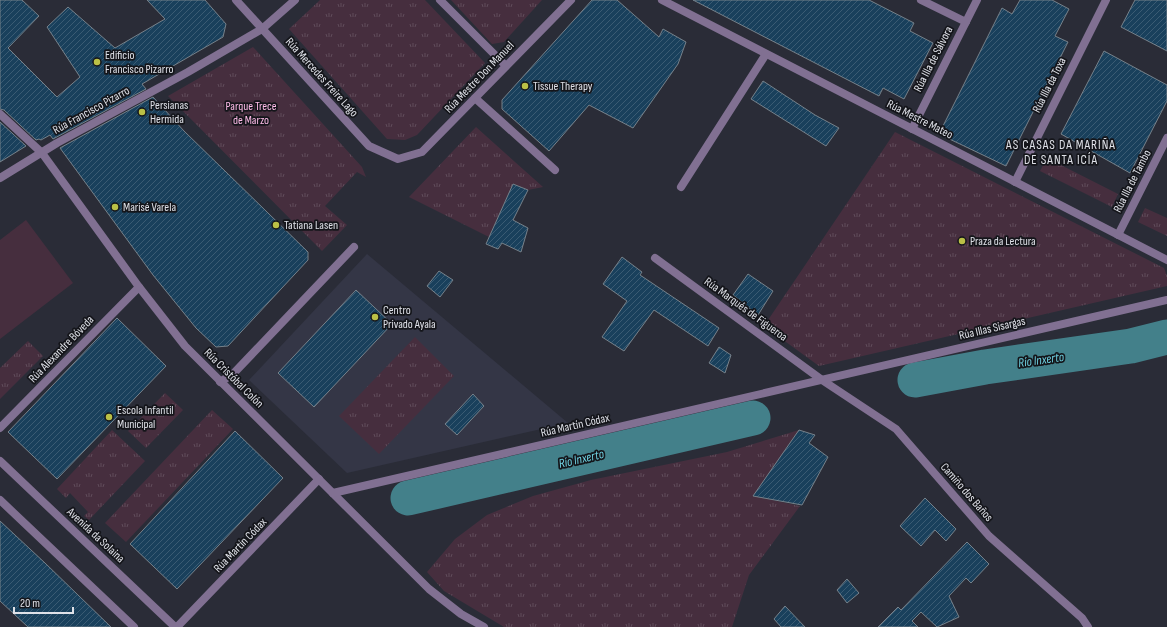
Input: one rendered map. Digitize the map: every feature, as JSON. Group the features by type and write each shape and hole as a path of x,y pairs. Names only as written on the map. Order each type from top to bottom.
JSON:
{"street":[{"name":"Rúa Mercedes Freire Lago","path":"236,0 369,146 398,159"},
{"name":"Rúa Francisco Pizarro","path":"0,178 57,143 188,72 262,29 295,0"},
{"path":"440,0 506,66"},
{"name":"Rúa Mestre Don Manuel","path":"398,159 422,152 571,0"},
{"name":"Rúa Mestre Mateo","path":"662,0 1167,260"},
{"path":"921,0 966,22"},
{"name":"Rúa Illa de Sálvora","path":"912,129 977,0"},
{"name":"Rúa Illa da Toxa","path":"1015,182 1106,0"},
{"path":"681,187 766,54"},
{"path":"475,98 555,170"},
{"name":"Rúa Cristóbal Colón","path":"0,114 42,153 139,287 185,346 429,589 461,614 484,627"},
{"name":"Rúa Illa de Tambo","path":"1118,235 1167,138"},
{"path":"220,382 233,374 354,247"},
{"name":"Rúa Marqués de Figueroa","path":"655,258 822,380"},
{"name":"Rúa Alexandre Bóveda","path":"0,428 139,287"},
{"name":"Rúa Illas Sisargas","path":"822,380 1167,300"},
{"name":"Rúa Martín Códax","path":"333,493 822,380"},
{"name":"Camiño dos Baños","path":"822,380 896,429 989,536 1082,618 1088,627"},
{"name":"Avenida da Solaina","path":"0,461 176,627"},
{"name":"Rúa Martín Códax","path":"176,627 319,479"},
{"path":"0,500 134,627"}],"shaded area":[{"name":"Centro Privado Ayala","path":"367,254 568,423 347,473 249,380"}],"green space":[{"path":"320,0 425,0 485,63 417,135 405,140 387,139 289,29"},
{"path":"451,0 542,0 504,42 492,44"},
{"name":"Parque Trece de Marzo","path":"253,47 362,167 366,177 357,172 325,206 347,225 322,251 168,96"},
{"path":"476,127 543,187 528,190 513,184 489,237 409,197"},
{"path":"895,132 1164,268 1167,276 1167,286 819,366 764,326"},
{"path":"1047,158 1118,194 1112,207 1040,171"},
{"path":"1145,208 1167,218 1167,236 1138,222"},
{"path":"26,220 73,283 0,339 0,240"},
{"path":"415,337 454,376 379,454 339,416"},
{"path":"28,341 43,356 0,399 0,368"},
{"path":"165,393 183,410 146,448 128,431"},
{"path":"212,410 233,429 126,542 105,523"},
{"path":"112,430 145,461 89,520 84,516 88,512 70,493 66,498 57,489"},
{"path":"799,430 754,496 800,506 749,575 732,627 504,627 444,591 427,572 455,539 487,515 533,496 591,480 727,452"}],"building":[{"path":"0,0 22,0 39,16 8,48 57,97 80,77 47,27 68,7 115,48 165,19 147,0 205,0 226,24 223,37 142,84 146,89 53,139 50,135 41,140 36,140 4,110 0,109"},
{"path":"592,0 617,0 659,37 663,29 686,42 678,64 633,128 589,105 549,151 502,109 502,100"},
{"path":"693,0 869,0 914,23 910,31 933,43 904,99 883,88 879,96"},
{"path":"1020,0 1052,0 1069,9 1055,36 1068,42 1006,166 939,134 1002,8 1012,14"},
{"path":"1135,0 1167,0 1167,51 1121,27"},
{"path":"1104,51 1167,85 1167,101 1130,173 1061,134"},
{"path":"763,81 815,115 839,128 826,146 751,99"},
{"path":"153,97 184,131 308,252 308,260 228,346 216,347 196,328 153,275 60,148"},
{"path":"0,122 26,146 0,162"},
{"path":"513,184 528,190 513,220 528,228 521,252 502,243 498,249 486,244"},
{"path":"622,257 642,272 640,275 719,328 708,346 654,310 624,351 602,337 627,301 603,284"},
{"path":"439,271 453,280 440,297 427,286"},
{"path":"748,274 773,291 758,315 733,295"},
{"path":"356,290 392,324 314,407 278,373"},
{"path":"117,318 166,366 57,479 8,432"},
{"path":"719,347 731,355 725,373 709,363"},
{"path":"473,394 484,406 457,435 445,424"},
{"path":"799,430 815,435 809,443 828,457 802,505 753,496"},
{"path":"235,431 283,478 177,589 130,544"},
{"path":"925,498 956,529 946,541 935,530 921,546 900,526"},
{"path":"0,521 111,627 28,627 0,601"},
{"path":"967,542 989,564 971,583 966,578 949,596 959,617 937,627 921,612 912,621 918,627 878,627 898,607 901,610"},
{"path":"847,579 859,593 847,603 837,590"},
{"path":"785,606 805,627 781,627 774,619"}],"waterway":[{"name":"Río Inxerto","path":"915,380 985,367 1131,346 1167,337"},
{"name":"Río Inxerto","path":"408,498 753,418"}],"place":[{"name":"Edificio Francisco Pizarro","path":"97,62"},
{"name":"Tissue Therapy","path":"525,86"},
{"name":"Persianas Hermida","path":"142,112"},
{"name":"Marisé Varela","path":"115,207"},
{"name":"Tatiana Lasen","path":"276,225"},
{"name":"Praza da Lectura","path":"962,241"},
{"name":"Centro Privado Ayala","path":"375,317"},
{"name":"Escola Infantil Municipal","path":"109,417"}],"district":[{"name":"AS CASAS DA MARIÑA DE SANTA ICÍA","path":"1061,152"}]}
